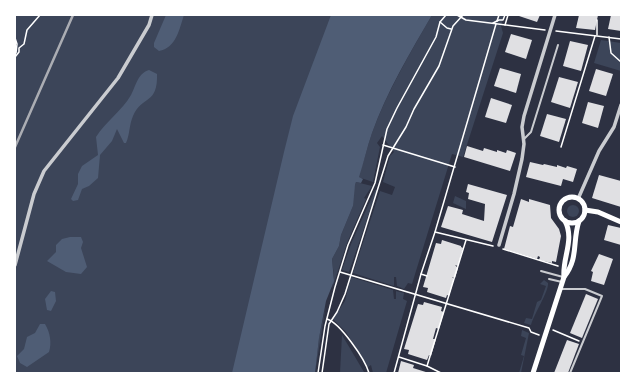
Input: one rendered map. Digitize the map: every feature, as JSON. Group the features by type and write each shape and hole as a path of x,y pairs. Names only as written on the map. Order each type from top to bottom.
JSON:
{"main road":[{"path":"563,280 563,268 569,245 569,235 565,221 560,213 561,204 568,198 578,199 584,206 584,215 579,221 573,223 565,221"},
{"path":"585,210 598,212 621,222"},
{"path":"533,373 563,280 570,269 574,258 579,221"}],"street":[{"path":"15,265 34,194 44,171 118,78 149,25 152,15"},
{"path":"499,245 514,194 522,159 522,127 524,116 555,15"},
{"path":"578,199 599,151 614,127 621,105"}],"lane":[{"path":"523,140 531,132 558,45"},
{"path":"541,271 563,280"},
{"path":"549,279 563,280"},
{"path":"560,289 585,289 602,296 570,373"}],"path":[{"path":"16,56 19,48 24,44 27,30 40,15"},
{"path":"318,373 327,319 340,272 348,246 375,183 383,145 396,108 436,37 440,22 446,15"},
{"path":"456,15 466,20 621,39"},
{"path":"322,373 329,324 342,302 388,156 439,66 452,29 463,15"},
{"path":"497,21 499,15"},
{"path":"493,23 503,20 506,15"},
{"path":"505,25 506,15"},
{"path":"561,146 596,36 597,20"},
{"path":"440,22 447,28 452,29"},
{"path":"394,373 415,294 455,167 496,24"},
{"path":"609,37 611,53 621,62"},
{"path":"15,38 17,44 16,56"},
{"path":"383,145 455,167"},
{"path":"427,366 466,240"},
{"path":"340,272 529,328 531,332 545,337"},
{"path":"421,274 426,276"},
{"path":"327,319 332,320 345,334 369,373"},
{"path":"548,328 583,342"},
{"path":"399,357 427,366 441,373"}],"shaded area":[{"path":"15,15 343,15 245,373 15,373"},
{"path":"166,15 184,15 176,38 169,46 159,51 154,47 154,43"},
{"path":"331,15 432,15 392,87 370,138 359,177 363,179 361,183 356,182 353,206 341,235 339,246 332,259 334,281 326,301 319,338 315,373 232,373 293,116"},
{"path":"432,15 504,15 501,26 503,33 463,157 452,154 412,284 408,283 404,289 397,286 396,277 394,277 394,286 353,273 380,191 392,195 395,187 383,182 390,156 394,152 382,136 377,143 380,147 373,182 358,177 378,118 399,73"},
{"path":"601,40 621,43 621,71 594,63"},
{"path":"149,70 157,74 155,91 149,99 137,109 133,116 126,143 124,143 117,129 112,141 100,155 98,178 89,186 82,189 78,200 73,201 71,199 78,184 78,174 82,166 98,155 96,137 127,101 139,77"},
{"path":"356,182 372,186 364,198 366,199 347,243 332,289 334,277 332,259 339,246 341,235 353,206 353,191"},
{"path":"375,190 377,190 349,272 342,270 351,244"},
{"path":"455,196 466,201 466,209 453,203"},
{"path":"571,205 575,205 579,211 575,217 571,217 567,213 567,209"},
{"path":"81,237 83,242 81,248 87,267 81,274 66,272 47,261 56,252 56,245 62,239"},
{"path":"351,277 393,290 394,299 396,299 396,291 404,293 403,299 407,301 386,373 373,373 371,365 368,367 346,332 333,319 345,301"},
{"path":"544,280 548,283 548,287 531,325 524,323 526,318 532,319 537,302 541,300 546,286 540,284"},
{"path":"51,291 55,292 56,301 51,311 47,310 45,299"},
{"path":"326,305 315,373 319,337"},
{"path":"40,324 45,324 48,330 50,349 49,352 27,367 20,363 17,356 24,349 27,337 35,333"},
{"path":"522,330 529,333 521,373 519,373 524,356 521,355 526,338 521,336"},
{"path":"342,335 364,372 364,373 340,373"}],"building":[{"path":"516,15 540,15 537,22"},
{"path":"579,15 598,15 595,30 576,28"},
{"path":"611,15 621,15 621,31 608,29"},
{"path":"511,34 532,40 526,59 505,52"},
{"path":"570,41 588,45 581,71 563,66"},
{"path":"500,68 521,74 516,93 494,86"},
{"path":"596,69 613,74 606,96 589,91"},
{"path":"559,77 578,82 570,108 551,102"},
{"path":"491,98 512,105 506,123 485,117"},
{"path":"588,102 604,106 598,128 582,123"},
{"path":"547,114 566,119 559,142 540,136"},
{"path":"467,146 483,151 484,148 497,152 497,150 506,153 507,150 516,153 510,171 464,157"},
{"path":"530,162 557,167 557,165 566,168 567,166 577,169 573,182 563,179 561,186 526,177"},
{"path":"599,175 621,181 621,207 592,198"},
{"path":"468,184 507,195 492,242 441,227 448,206 463,210 462,214 484,221 485,204 468,199 469,193 466,192"},
{"path":"521,199 529,202 529,199 550,205 551,218 559,229 561,236 556,262 552,261 552,263 539,260 540,257 538,256 537,259 504,249 510,226 513,227"},
{"path":"608,225 621,228 621,245 604,240"},
{"path":"442,240 463,248 458,266 455,265 458,268 455,278 452,277 454,279 449,296 447,295 446,298 427,292 428,288 423,287 436,243 441,244"},
{"path":"599,254 613,259 604,285 591,281 593,272 591,271"},
{"path":"586,294 598,299 582,338 570,333"},
{"path":"424,302 442,307 441,311 444,312 439,329 436,328 433,339 436,339 431,356 429,355 427,360 408,354 409,350 404,349 418,304 423,305"},
{"path":"567,340 579,344 568,373 554,373"},
{"path":"401,361 414,365 413,368 429,373 398,373"}],"railway":[{"path":"15,147 73,15"}]}
